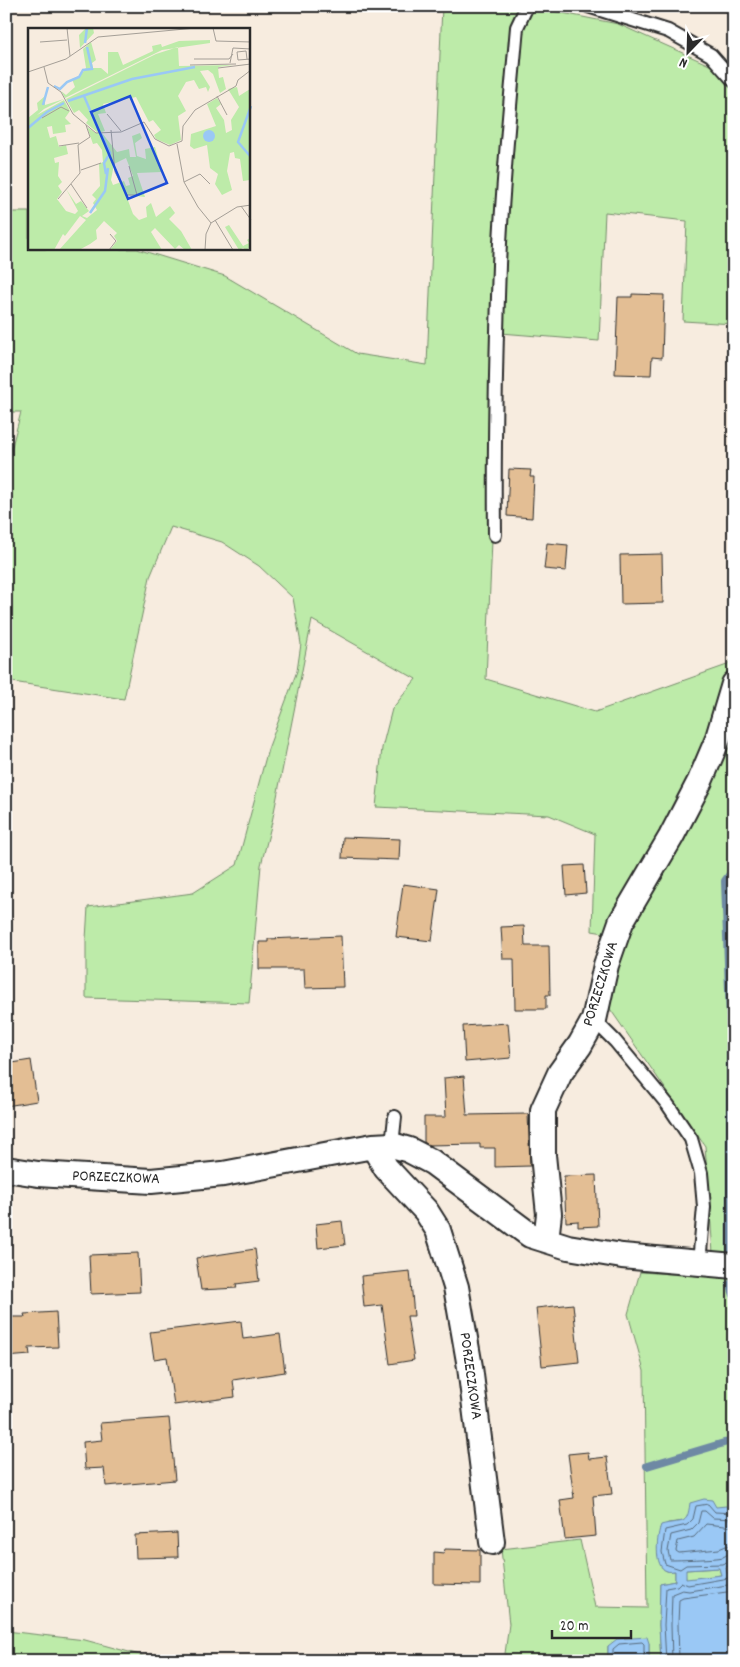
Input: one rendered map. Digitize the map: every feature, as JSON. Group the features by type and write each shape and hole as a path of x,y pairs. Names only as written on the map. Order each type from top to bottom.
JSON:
{"street":[{"name":"PORZECZKOWA","path":"546,1240 549,1214 543,1155 543,1110 560,1073 580,1045 594,1020 606,965 621,922 671,837 700,781 717,741 734,684"},
{"name":"PORZECZKOWA","path":"6,1170 38,1174 151,1181 223,1174 382,1146 386,1168 426,1211 438,1230 453,1278 470,1368 492,1542"},
{"path":"382,1146 409,1150 432,1162 530,1235 568,1247 622,1256 734,1266"}],"lane":[{"path":"495,534 499,265 517,27 527,6"},
{"path":"588,6 668,31 711,55 734,81"},
{"path":"594,1020 615,1041 668,1105 691,1139 701,1173 704,1207 699,1263"},
{"path":"382,1146 395,1116"}],"green space":[{"path":"442,6 540,6 542,9 618,24 734,76 734,324 683,321 687,221 605,212 599,341 501,333 486,679 595,712 727,665 734,655 734,1255 713,1253 705,1146 608,1006 610,934 592,931 595,834 549,815 376,807 382,748 392,709 416,679 312,620 272,822 261,865 249,1003 86,998 88,907 193,893 237,865 268,749 297,671 301,644 293,598 259,566 222,542 171,527 150,577 124,699 6,681 6,469 21,412 6,412 6,212 28,212 28,250 140,250 225,276 357,354 427,365"},
{"path":"640,1272 734,1278 734,1509 722,1507 708,1509 688,1517 684,1521 668,1523 660,1528 658,1552 660,1564 667,1571 675,1571 675,1581 660,1584 659,1625 661,1661 649,1661 649,1643 608,1646 608,1661 504,1661 509,1624 501,1549 580,1540 595,1607 647,1608 644,1371 628,1314"},
{"path":"719,1568 721,1575 686,1580 685,1570"},
{"path":"6,1631 85,1640 162,1661 6,1661"}],"water":[{"path":"704,1499 712,1500 716,1507 726,1506 734,1509 732,1521 734,1562 726,1567 727,1573 734,1573 734,1661 661,1661 659,1625 660,1584 675,1581 675,1571 667,1571 660,1564 657,1550 658,1536 661,1525 685,1519 690,1503","holes":["719,1568 721,1575 686,1579 686,1570"]},
{"path":"647,1637 649,1661 608,1661 608,1646 617,1639"}],"building":[{"path":"632,294 664,295 662,358 652,357 651,375 615,374 618,297 632,297"},
{"path":"509,469 531,470 530,477 534,477 532,518 507,516"},
{"path":"547,543 568,545 566,571 544,569"},
{"path":"662,554 663,603 621,604 620,555"},
{"path":"343,837 400,839 399,860 342,858"},
{"path":"584,865 586,893 566,895 564,866"},
{"path":"403,884 439,889 432,941 396,937"},
{"path":"524,926 525,946 549,946 550,995 546,995 546,1009 515,1009 514,959 503,959 501,927"},
{"path":"341,936 343,987 305,988 304,969 259,969 259,942 268,942 268,939"},
{"path":"508,1023 511,1058 465,1062 463,1026"},
{"path":"31,1060 37,1101 6,1106 6,1064"},
{"path":"464,1076 467,1115 528,1114 530,1166 495,1167 495,1148 480,1148 480,1144 428,1145 424,1142 424,1117 446,1117 444,1078"},
{"path":"596,1175 598,1226 578,1227 578,1221 566,1222 564,1176"},
{"path":"342,1221 345,1245 318,1248 316,1224"},
{"path":"255,1249 259,1281 236,1284 237,1288 201,1290 196,1258"},
{"path":"138,1253 140,1292 91,1294 89,1255"},
{"path":"410,1271 414,1316 407,1316 414,1360 390,1364 382,1305 364,1307 361,1276"},
{"path":"573,1304 579,1362 542,1366 536,1308"},
{"path":"56,1312 58,1347 29,1348 30,1355 6,1357 6,1317 25,1317 24,1314"},
{"path":"241,1321 243,1339 280,1334 285,1372 233,1380 235,1397 174,1405 167,1357 154,1359 150,1332"},
{"path":"169,1418 175,1480 106,1486 104,1468 85,1469 83,1442 102,1440 100,1423"},
{"path":"588,1452 589,1459 607,1457 612,1494 593,1496 596,1536 565,1539 560,1500 574,1498 568,1454"},
{"path":"177,1533 178,1557 136,1558 135,1535"},
{"path":"445,1549 480,1550 480,1585 434,1584 434,1552 444,1553"}],"waterway":[{"path":"730,1251 730,1018 725,881 734,869"},
{"path":"730,1284 734,1295"},
{"path":"647,1466 734,1440"}]}
